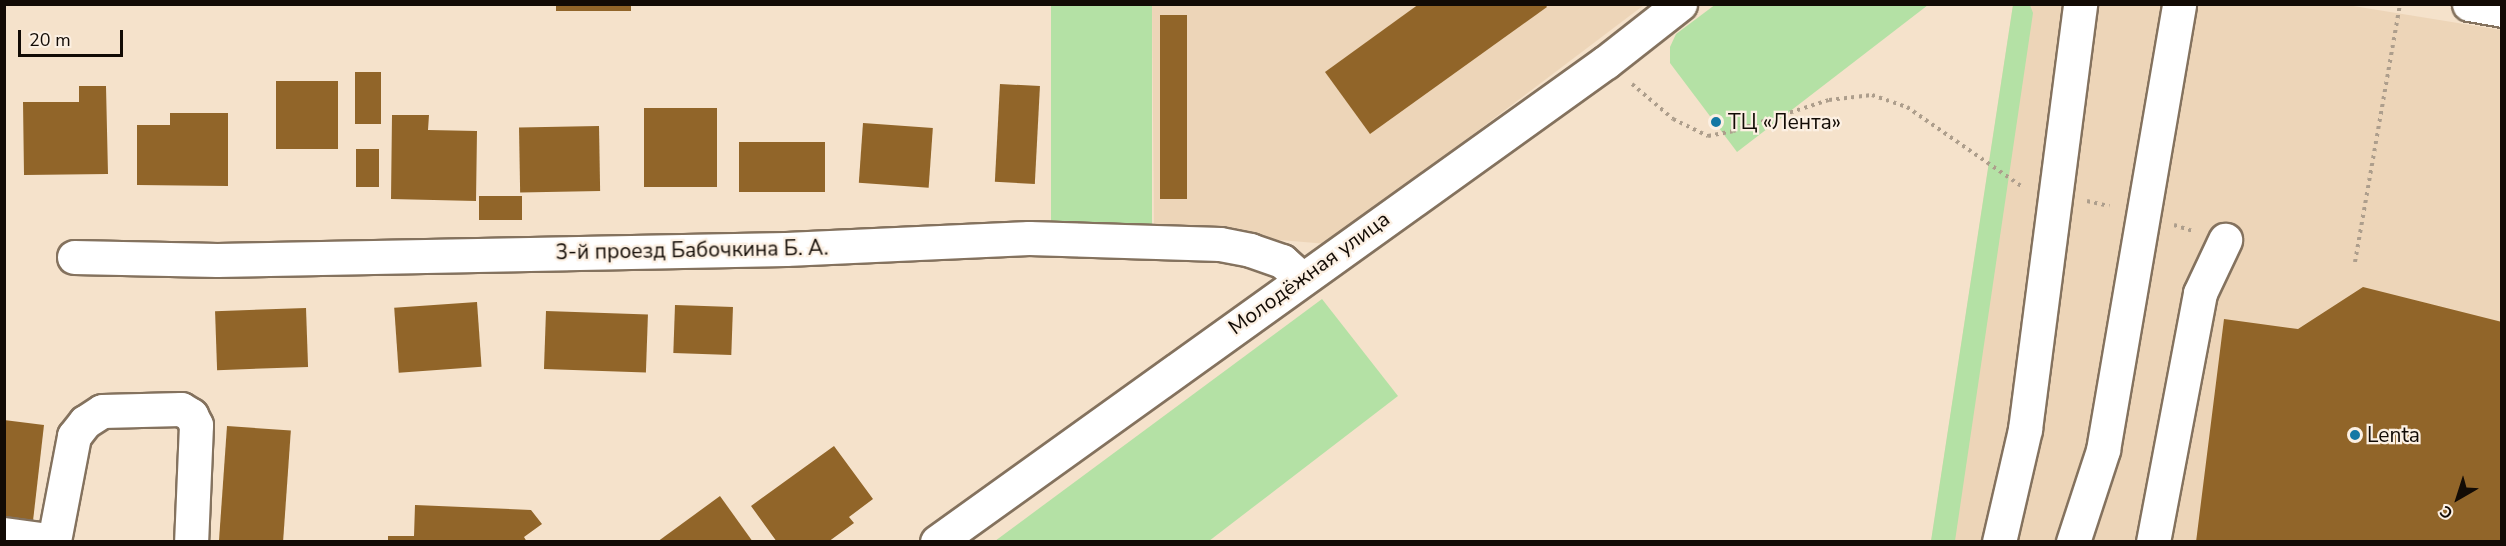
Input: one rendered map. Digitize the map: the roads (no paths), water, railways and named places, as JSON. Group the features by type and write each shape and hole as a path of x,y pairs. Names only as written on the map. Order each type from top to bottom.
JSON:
{"street":[{"name":"Молодёжная улица","path":"937,542 1301,278 1606,62 1680,4"},
{"path":"1999,542 2025,429 2080,4"},
{"path":"2073,542 2103,450 2179,4"},
{"path":"2469,4 2502,10"},
{"name":"3-й проезд Бабочкина Б. А.","path":"74,257 217,260 786,249 1029,238 1220,244 1250,250 1282,261 1301,278"},
{"path":"2152,542 2200,293 2226,240"},
{"path":"4,534 54,541 74,436 85,422 102,411 181,410 191,415 196,425 191,542"}],"place":[{"name":"ТЦ «Лента»","path":"1716,122"},
{"name":"Lenta","path":"2355,435"}]}
